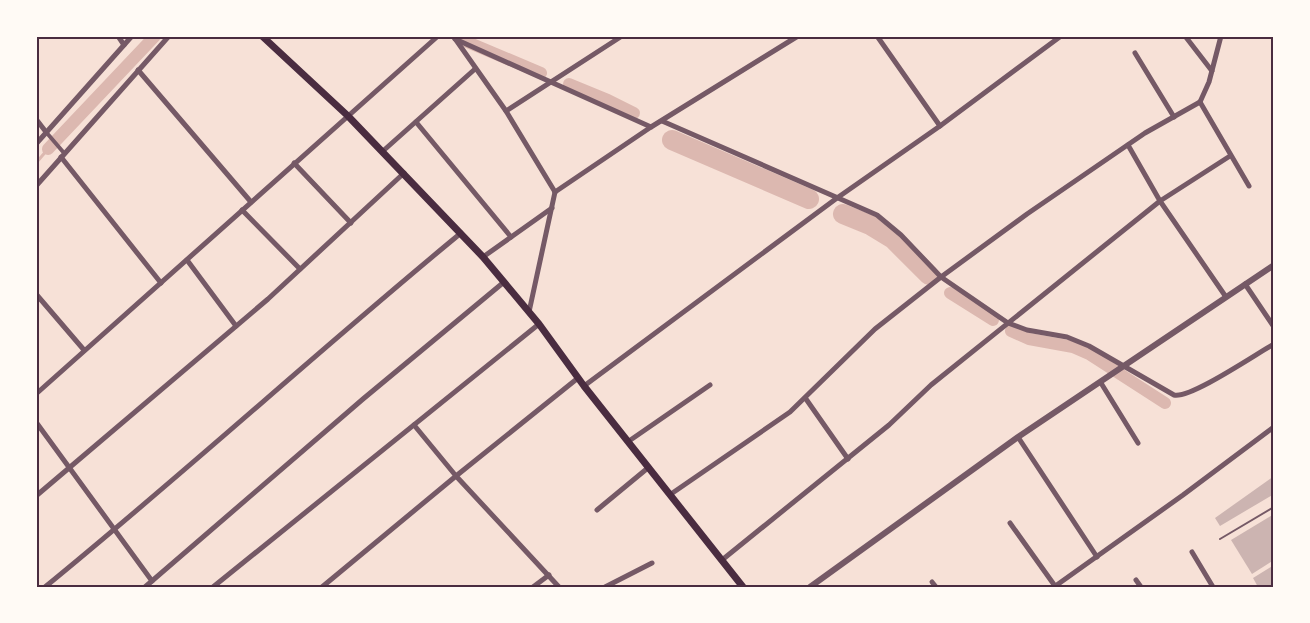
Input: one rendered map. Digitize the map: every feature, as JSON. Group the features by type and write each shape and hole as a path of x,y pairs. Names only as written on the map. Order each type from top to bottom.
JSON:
{"main road":[{"path":"262,36 348,116 483,257 529,312 584,386 743,587"}],"street":[{"path":"118,36 124,45"},
{"path":"36,144 132,36"},
{"path":"36,186 169,36"},
{"path":"36,394 438,36"},
{"path":"506,111 622,36"},
{"path":"555,192 651,127 798,36"},
{"path":"877,36 940,126"},
{"path":"584,386 837,198 940,126 1061,36"},
{"path":"1185,36 1212,71"},
{"path":"671,494 790,412 806,399 845,356 875,329 1026,214 1128,145 1200,102 1212,71 1221,36"},
{"path":"454,38 651,127"},
{"path":"454,38 506,111 555,192 529,312"},
{"path":"1134,52 1174,117"},
{"path":"383,151 475,69"},
{"path":"138,70 251,202"},
{"path":"1200,102 1249,186"},
{"path":"36,119 161,283"},
{"path":"662,121 877,215 889,224 941,277 1008,323 1027,330 1067,337 1089,346 1174,395 1182,396 1274,344"},
{"path":"416,122 511,237"},
{"path":"1128,145 1160,201 1226,297"},
{"path":"722,560 889,425 931,385 1160,201 1230,156"},
{"path":"294,163 351,223"},
{"path":"36,496 236,326 404,173"},
{"path":"483,257 552,208"},
{"path":"242,210 300,269"},
{"path":"45,587 116,529 460,233"},
{"path":"187,260 236,326"},
{"path":"810,587 1018,437 1274,265"},
{"path":"145,587 363,399 504,282"},
{"path":"1245,284 1274,327"},
{"path":"36,294 84,350"},
{"path":"213,587 538,324"},
{"path":"322,587 578,378"},
{"path":"1101,383 1138,443"},
{"path":"629,441 710,385"},
{"path":"806,399 848,459"},
{"path":"36,422 152,581"},
{"path":"414,425 456,476 559,587"},
{"path":"1010,523 1055,587 1274,427"},
{"path":"1018,437 1096,557"},
{"path":"597,510 649,467"},
{"path":"1192,552 1213,587"},
{"path":"605,587 652,563"},
{"path":"533,587 549,575"},
{"path":"1136,580 1141,587"}],"lane":[{"path":"1220,539 1274,507"}],"building":[{"path":"1274,476 1274,494 1220,526 1215,518"},
{"path":"1274,514 1274,560 1252,574 1231,540"},
{"path":"1274,565 1274,587 1258,587 1253,578"}],"waterway":[{"path":"48,149 155,36"},
{"path":"465,41 541,73"},
{"path":"569,84 634,113"},
{"path":"672,140 809,199"},
{"path":"36,163 48,149"},
{"path":"843,214 870,225 893,239 929,275"},
{"path":"950,293 993,320"},
{"path":"1011,331 1029,339 1073,347 1089,354 1165,403"}]}
